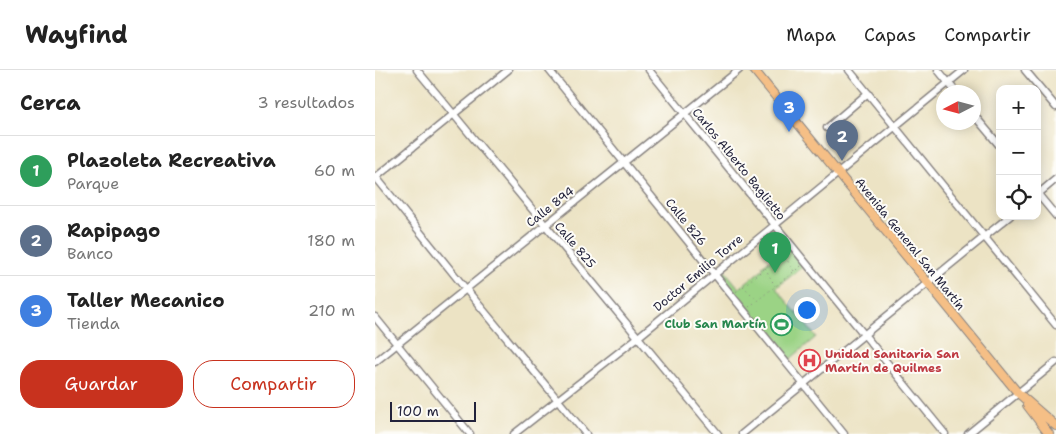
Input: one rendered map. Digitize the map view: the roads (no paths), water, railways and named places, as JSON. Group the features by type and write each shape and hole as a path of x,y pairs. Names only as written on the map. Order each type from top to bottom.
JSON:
{"main road":[{"name":"Avenida General San Martín","path":"754,70 1018,393 1056,426"},
{"path":"1018,393 1049,434"}],"street":[{"name":"Calle 825","path":"417,70 718,434"},
{"path":"508,70 375,177 586,434"},
{"name":"Calle 826","path":"549,70 844,434"},
{"name":"Carlos Alberto Baglietto","path":"649,70 945,434"},
{"name":"Calle 894","path":"375,362 739,70"},
{"path":"849,70 1056,325"},
{"path":"938,70 950,85"},
{"name":"Doctor Emilio Torre","path":"514,434 637,338 964,70"},
{"path":"1025,70 1056,107"},
{"path":"827,128 868,93"},
{"path":"981,123 996,141"},
{"path":"1041,192 1056,179"},
{"path":"1041,198 1056,216"},
{"path":"742,434 865,336 1005,220"},
{"path":"375,317 470,434"},
{"path":"968,434 1056,362"}],"place":[{"name":"Taller Mecanico","path":"789,132"},
{"name":"Rapipago","path":"842,161"},
{"name":"Plazoleta Recreativa","path":"775,273"},
{"name":"Club San Martín","path":"782,324"},
{"name":"Unidad Sanitaria San Martín de Quilmes","path":"809,361"}]}
